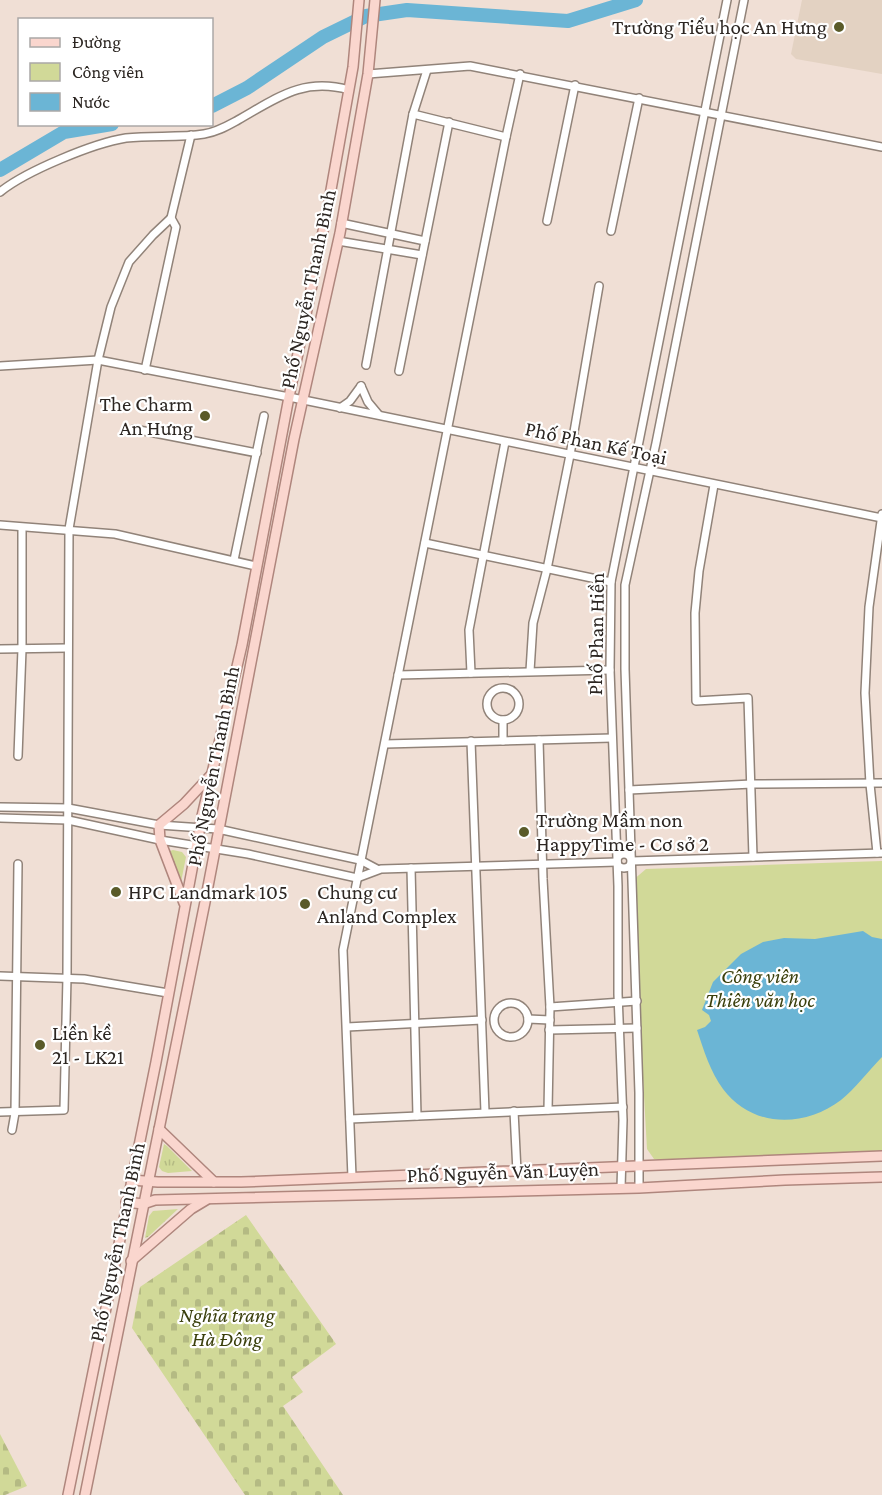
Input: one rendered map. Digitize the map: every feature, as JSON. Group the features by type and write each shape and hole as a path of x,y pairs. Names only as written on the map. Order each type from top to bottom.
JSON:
{"main road":[{"name":"Phố Nguyễn Thanh Bình","path":"68,1495 200,829 242,645 327,212 349,90 359,0"},
{"name":"Phố Nguyễn Thanh Bình","path":"85,1495 303,401 338,241 368,74 375,0"},
{"path":"185,906 160,840 159,825 184,804 212,774"},
{"path":"159,1129 214,1182"},
{"name":"Phố Nguyễn Văn Luyện","path":"131,1180 214,1182 882,1156"},
{"name":"Phố Nguyễn Văn Luyện","path":"126,1202 143,1204 155,1200 639,1188 882,1177"},
{"path":"131,1261 191,1209 207,1199"}],"street":[{"name":"Phố Phan Hiền","path":"621,1188 623,1107 610,670 611,582 727,0"},
{"name":"Phố Phan Hiền","path":"639,1188 625,585 744,0"},
{"path":"368,74 470,66 882,147"},
{"path":"366,365 413,114 427,70"},
{"path":"352,1177 343,950 520,74"},
{"path":"0,192 31,172 124,138 204,134 221,129 278,98 300,89 316,85 333,85 349,90"},
{"path":"547,221 575,85"},
{"path":"611,231 639,98"},
{"path":"413,114 506,137"},
{"path":"399,371 449,122"},
{"path":"0,1112 64,1110 67,977 69,529 98,360 111,307 126,266 135,253 171,218 191,135"},
{"path":"145,370 176,226 171,218"},
{"path":"341,223 424,241"},
{"path":"338,241 422,255"},
{"path":"530,671 533,622 547,569 570,455 599,285"},
{"name":"Phố Phan Kế Toại","path":"0,366 98,360 882,517"},
{"path":"340,408 350,401 361,386 371,408 379,416"},
{"path":"234,560 264,416"},
{"path":"134,429 257,453"},
{"path":"471,673 469,630 505,442"},
{"path":"714,485 699,572 695,613 696,700 748,698 753,857"},
{"path":"0,818 68,820 357,878 377,869 617,862 623,869 630,866 632,861 880,853 870,784 865,693 869,607 882,517"},
{"path":"0,525 115,534 256,566"},
{"path":"18,756 22,649 22,528"},
{"path":"425,543 611,582"},
{"path":"0,649 67,648"},
{"path":"399,675 610,670"},
{"path":"501,673 503,688"},
{"path":"496,688 503,688 516,693 520,703 517,713 509,720 499,721 490,715 486,706 488,695 496,688"},
{"path":"503,720 503,741"},
{"path":"385,744 612,738"},
{"path":"539,740 550,1007 548,1110"},
{"path":"471,741 484,1112"},
{"path":"629,790 752,784 882,783"},
{"path":"0,807 68,808 159,825 218,830 360,860 377,869"},
{"path":"12,1130 15,1113 18,864"},
{"path":"411,868 417,1116"},
{"path":"0,976 67,977 168,993"},
{"path":"550,1007 619,1004 636,1001"},
{"path":"515,1003 525,1009 528,1019 526,1030 517,1037 506,1038 497,1032 493,1021 496,1011 504,1004 515,1003"},
{"path":"528,1019 550,1020"},
{"path":"346,1027 482,1020"},
{"path":"549,1030 637,1028"},
{"path":"350,1119 623,1107"},
{"path":"514,1111 517,1172"}],"shaded area":[{"name":"Trường Tiểu học An Hưng","path":"802,0 882,0 882,74 796,59 791,54"}],"green space":[{"path":"170,851 182,852 186,857 181,882"},
{"name":"Công viên Thiên văn học","path":"882,861 882,1151 662,1161 654,1159 647,1149 632,881 646,869"},
{"path":"164,1144 192,1171 168,1173 162,1171 159,1167"},
{"path":"178,1209 145,1238 149,1216 153,1211"},
{"name":"Nghĩa trang Hà Đông","path":"246,1215 336,1344 292,1377 303,1392 283,1406 343,1495 245,1495 132,1328 140,1287"},
{"path":"0,1434 27,1486 5,1495 0,1495"}],"water":[{"path":"863,931 872,937 882,939 882,1057 841,1100 811,1116 779,1120 748,1111 735,1102 714,1075 697,1030 705,1027 711,1021 709,1015 702,1010 713,982 741,954 763,942 784,938 815,939"}],"waterway":[{"path":"213,105 247,88 323,37 366,16 407,10 568,21 636,0"},
{"path":"0,170 64,132 100,126"}],"place":[{"name":"Trường Tiểu học An Hưng","path":"839,27"},
{"name":"The Charm An Hưng","path":"205,416"},
{"name":"Trường Mầm non HappyTime - Cơ sở 2","path":"524,832"},
{"name":"HPC Landmark 105","path":"116,892"},
{"name":"Chung cư Anland Complex","path":"305,904"},
{"name":"Liền kề 21 - LK21","path":"40,1045"}]}
